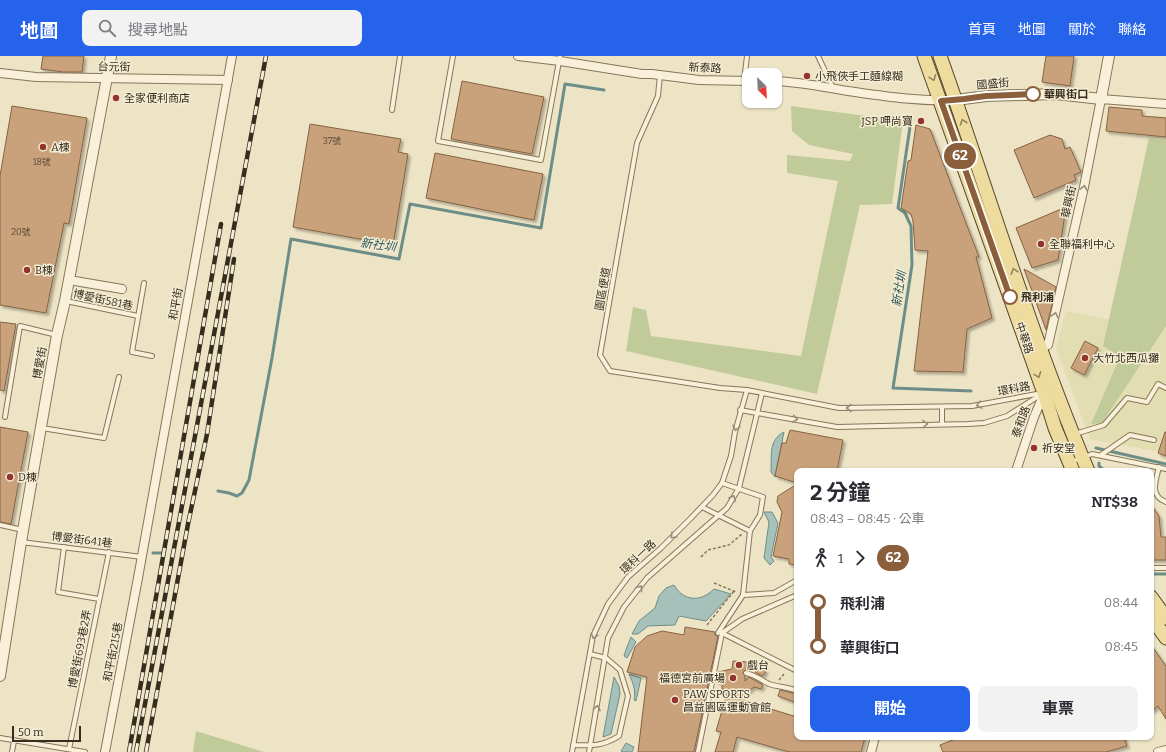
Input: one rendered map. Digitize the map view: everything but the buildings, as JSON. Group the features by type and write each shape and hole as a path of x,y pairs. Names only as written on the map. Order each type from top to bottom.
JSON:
{"main road":[{"name":"中華路","path":"924,56 1050,390 1082,457"},
{"name":"中華路","path":"940,56 1041,348 1059,438 1071,467"},
{"path":"1082,457 1087,468"},
{"path":"1154,601 1166,618"},
{"path":"1154,621 1166,638"}],"street":[{"name":"博愛街","path":"0,676 20,542 57,335 65,301 111,56"},
{"name":"和平街","path":"142,556 232,56"},
{"name":"新泰路","path":"518,56 560,58 642,74 699,80 742,81"},
{"name":"華興街","path":"1041,348 1048,345 1084,186 1109,56"},
{"name":"台元街","path":"0,72 36,77 228,80"},
{"path":"782,81 941,101"},
{"name":"國盛街","path":"941,101 986,96 1056,94 1166,104"},
{"path":"69,280 122,289"},
{"name":"泰和路","path":"1017,468 1034,417 1050,390"},
{"name":"和平街215巷","path":"105,752 142,556"},
{"path":"871,752 874,740"},
{"path":"1158,752 1166,750"}],"lane":[{"path":"392,110 400,56"},
{"path":"453,56 438,141 541,160 560,58"},
{"path":"747,56 747,68"},
{"path":"818,56 833,88"},
{"name":"園區便道","path":"660,75 658,96 637,143 600,355 610,371 720,388 747,390"},
{"path":"144,283 132,352 152,356"},
{"name":"博愛街581巷","path":"65,301 138,316"},
{"path":"5,417 20,326 57,335"},
{"path":"41,428 104,438 120,377"},
{"path":"1059,438 1104,425 1127,398 1147,402 1158,384 1166,388"},
{"name":"環科路","path":"747,390 839,408 972,406 1050,390"},
{"name":"環科一路","path":"572,752 593,636 608,604 628,577 662,548 702,507 722,483 731,456 740,410 747,390"},
{"name":"環科路","path":"740,410 837,427 984,423 1007,416 1050,390"},
{"name":"環科一路","path":"588,752 606,658 608,638 624,607 647,578 727,508 739,488 762,393"},
{"path":"942,407 942,424"},
{"path":"1101,455 1130,435 1154,440"},
{"path":"1071,467 1082,457 1092,454 1166,469"},
{"path":"1159,467 1154,487 1157,496 1166,502"},
{"path":"698,752 720,633 743,594 750,531 760,515 763,497 722,483"},
{"path":"702,507 750,531"},
{"path":"0,525 23,530"},
{"name":"博愛街641巷","path":"20,542 142,556"},
{"path":"64,547 58,592 100,599"},
{"name":"博愛街693巷2弄","path":"69,750 109,552"},
{"path":"1154,568 1166,568"},
{"path":"743,594 774,593 794,582"},
{"path":"720,633 742,619 794,596"},
{"path":"720,633 794,670"},
{"path":"573,744 590,746 604,744 620,736 628,696 620,670 606,658 590,654"},
{"path":"746,673 752,674 770,684 794,690"},
{"path":"0,738 54,750 85,752"},
{"path":"12,752 14,741"}],"path":[{"path":"702,557 708,550 729,545 740,534 750,531"},
{"path":"707,625 734,591"}],"shaded area":[{"path":"1152,115 1166,116 1166,453 1090,439 1056,348 1066,311 1114,320"}],"green space":[{"path":"791,106 903,121 892,204 860,205 817,394 626,351 633,307 646,310 651,336 801,356 838,181 787,173 787,155 850,161 853,154 809,145 792,131"},
{"path":"1149,139 1166,141 1166,326 1102,423 1091,424 1120,357 1103,346"},
{"path":"196,731 264,752 193,752"}],"water":[{"path":"784,432 775,477 771,472 771,454 773,444 775,439"},
{"path":"764,512 772,512 778,523 771,557 774,561 770,565 764,558 769,522"},
{"path":"674,585 683,595 693,598 704,596 714,589 731,594 706,621 679,616 675,625 648,626 638,634 632,634 639,621 655,608 659,596 666,588"},
{"path":"631,637 636,642 627,658 624,656"},
{"path":"629,674 641,678 636,701 634,700 635,696 633,684"},
{"path":"614,677 619,686 620,694 611,734 603,737"},
{"path":"626,743 634,747 632,752 621,751"}],"waterway":[{"name":"新社圳","path":"218,491 237,496 242,493 249,480 272,358 291,239 399,259 410,204 541,228 565,84 604,90"},
{"name":"新社圳","path":"911,120 898,208 905,213 911,226 912,265 893,388 971,391"},
{"name":"新社圳","path":"1096,448 1166,464"},
{"path":"1099,463 1099,466 1101,468"},
{"name":"新社圳","path":"153,553 163,553"},
{"path":"1154,574 1166,574"},
{"path":"750,661 758,666"}],"railway":[{"path":"136,752 266,56"},
{"path":"129,752 221,224"},
{"path":"146,752 188,524 207,434 234,259"}],"bus line":[{"name":"62","path":"1010,297 941,101 1012,94 1033,94"}],"place":[{"name":"小飛俠手工麵線糊","path":"807,76"},
{"name":"華興街口","path":"1033,94"},
{"name":"全家便利商店","path":"116,98"},
{"name":"JSP 呷尚寶","path":"921,121"},
{"name":"A棟","path":"43,147"},
{"name":"全聯福利中心","path":"1041,244"},
{"name":"B棟","path":"27,270"},
{"name":"飛利浦","path":"1010,297"},
{"name":"大竹北西瓜攤","path":"1085,358"},
{"name":"祈安堂","path":"1034,448"},
{"name":"D棟","path":"10,477"},
{"name":"戲台","path":"739,665"},
{"name":"福德宮前廣場","path":"733,678"},
{"name":"PAW SPORTS 昌益園區運動會館","path":"675,700"}]}
